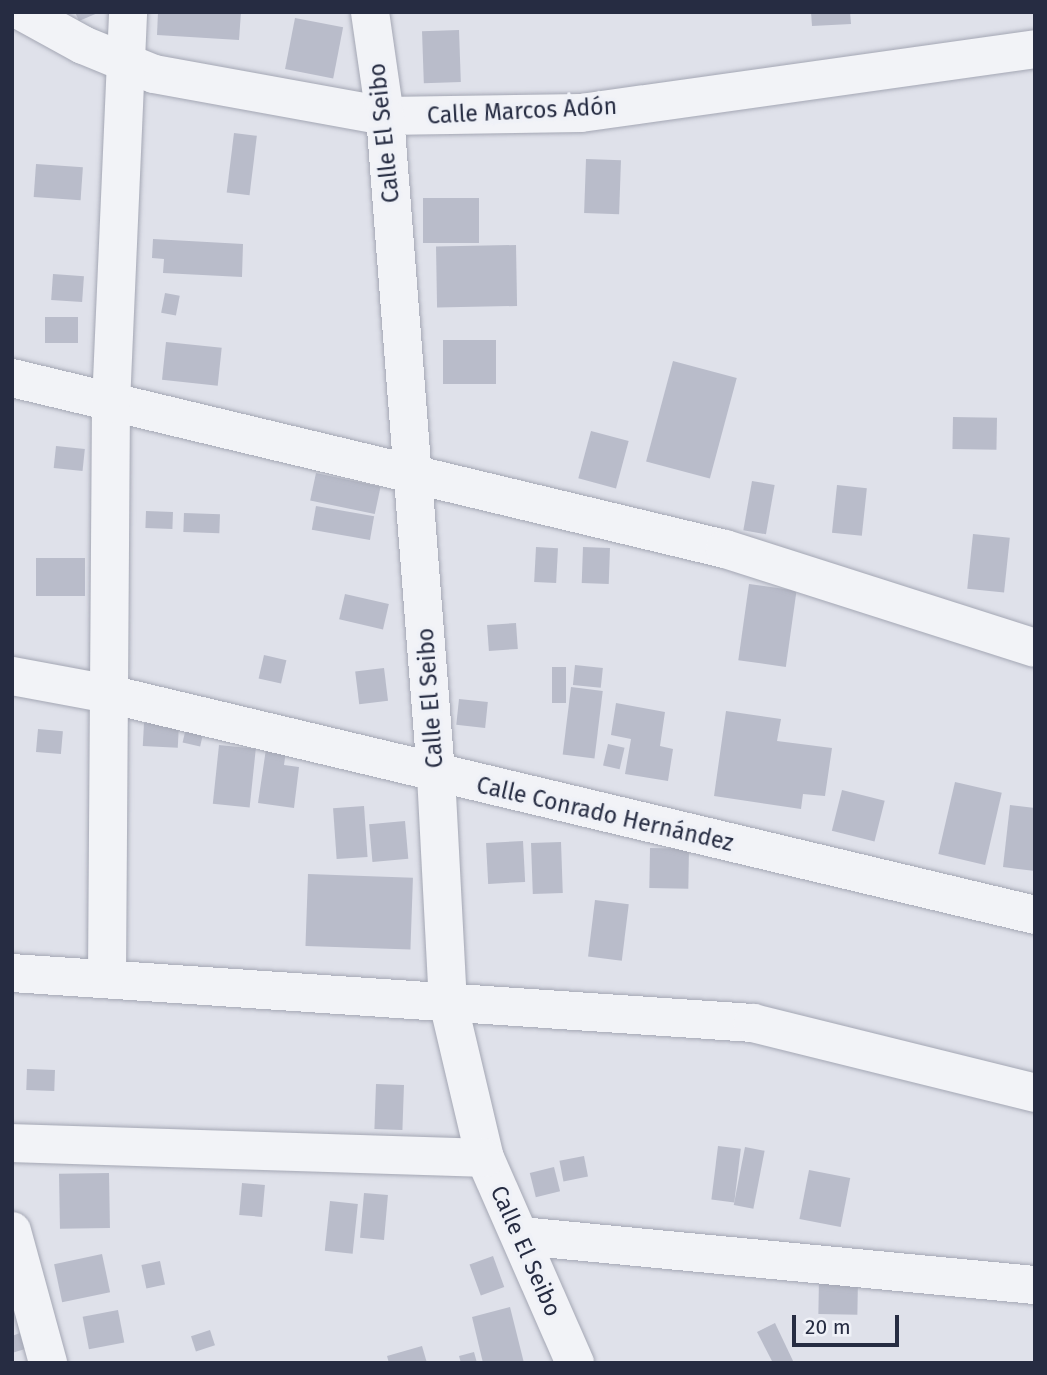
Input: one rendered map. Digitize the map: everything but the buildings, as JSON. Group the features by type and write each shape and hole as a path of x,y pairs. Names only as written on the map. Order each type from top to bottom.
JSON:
{"street":[{"name":"Calle Marcos Adón","path":"23,12 125,64 197,85 385,116 581,113 1035,50"},
{"path":"107,976 111,404 128,12"},
{"name":"Calle El Seibo","path":"370,12 385,116 436,775 448,1002 485,1158 575,1363"},
{"path":"12,378 111,404 413,472 724,550 1035,648"},
{"name":"Calle Conrado Hernández","path":"12,676 109,694 436,775 1035,915"},
{"path":"12,973 107,976 753,1023 1035,1093"},
{"path":"12,1143 485,1158"},
{"path":"12,1231 48,1363"},
{"path":"521,1236 1035,1285"}]}
